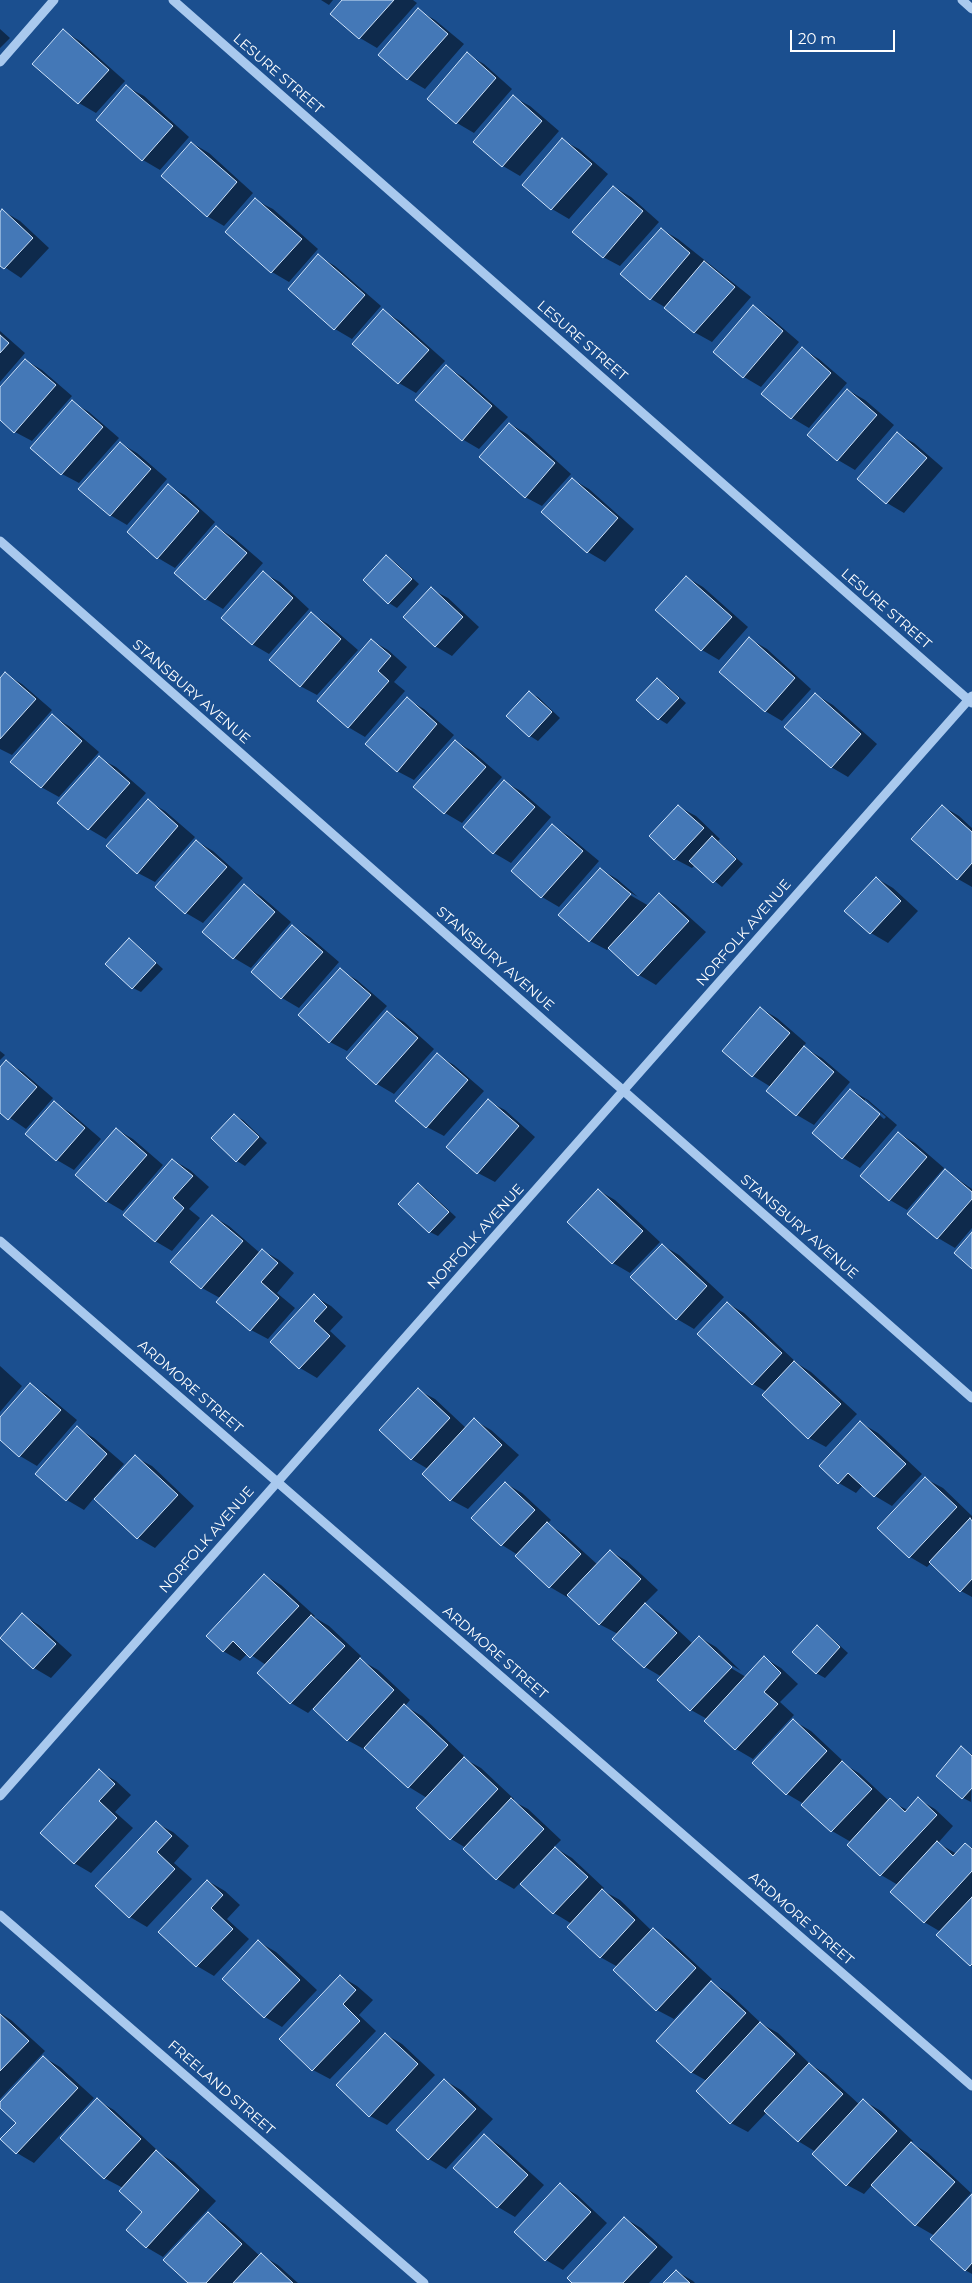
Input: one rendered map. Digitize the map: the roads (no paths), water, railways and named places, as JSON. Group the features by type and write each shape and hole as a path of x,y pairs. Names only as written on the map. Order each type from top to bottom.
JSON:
{"street":[{"path":"0,62 54,0"},
{"name":"LESURE STREET","path":"173,0 971,700"},
{"path":"962,0 972,9"},
{"name":"STANSBURY AVENUE","path":"0,542 972,1398"},
{"name":"NORFOLK AVENUE","path":"0,1796 971,700"},
{"name":"ARDMORE STREET","path":"0,1241 972,2086"},
{"name":"FREELAND STREET","path":"0,1915 424,2283"}]}
